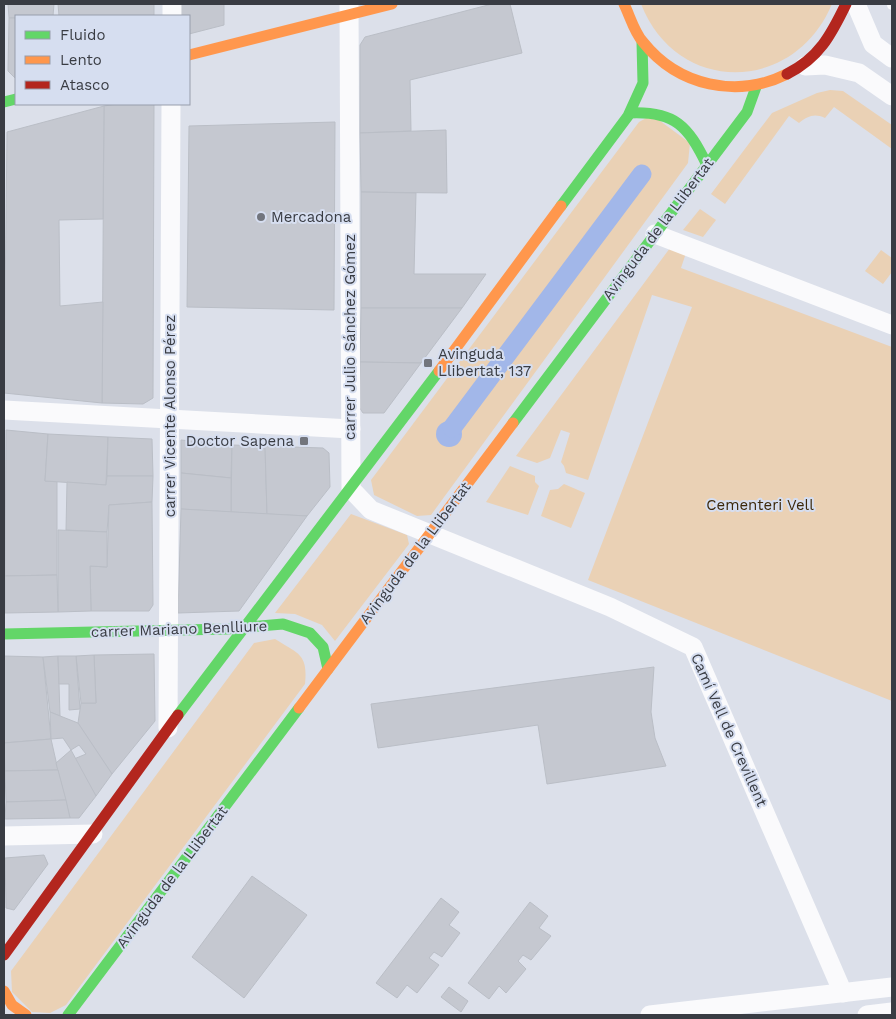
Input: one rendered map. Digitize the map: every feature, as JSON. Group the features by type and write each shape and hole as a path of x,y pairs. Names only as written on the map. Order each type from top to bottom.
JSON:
{"main road":[{"path":"190,56 349,9 392,4"},
{"path":"624,4 630,21 642,42 661,62 682,76 708,86 732,89 756,87 782,80 805,66 825,46 840,24 846,4"},
{"path":"4,955 168,728 246,629 630,113 643,83 642,42"},
{"name":"Avinguda de la Llibertat","path":"68,1015 747,112 756,87"},
{"path":"630,113 645,111 671,116 685,125 695,140 707,165"},
{"name":"carrer Mariano Benlliure","path":"4,634 246,629 283,624 310,633 323,647 328,669"},
{"path":"4,990 5,997 18,1012 26,1015"}],"street":[{"path":"856,4 873,44 892,58"},
{"name":"carrer Julio Sánchez Gómez","path":"349,9 351,489"},
{"path":"805,66 825,65 859,73 892,96"},
{"name":"carrer Vicente Alonso Pérez","path":"168,728 171,105"},
{"path":"654,234 892,325"},
{"path":"4,410 351,429"},
{"path":"351,489 371,510 429,534"},
{"name":"Camí Vell de Crevillent","path":"429,534 610,607 693,648 843,993"},
{"path":"4,836 93,834"},
{"path":"650,1015 892,987"},
{"path":"867,1015 892,1012"}],"green space":[{"path":"641,4 832,4 814,34 791,55 764,68 736,72 707,68 681,55 658,34"},
{"path":"830,90 843,91 892,125 892,149 834,107 825,118 811,116 799,123 789,116 725,204 711,194 772,113 817,93"},
{"path":"652,115 690,143 688,163 431,515 417,516 374,495 371,480 639,122"},
{"path":"700,209 716,220 703,237 683,230"},
{"name":"Cementeri Vell","path":"670,248 686,253 681,268 892,347 892,701 588,580 692,307 652,295 588,480 566,473 561,462 570,433 561,430 550,458 537,463 516,456"},
{"path":"881,250 892,258 892,272 883,284 865,271"},
{"path":"510,466 535,476 535,482 539,486 528,515 486,502"},
{"path":"564,484 585,493 571,528 541,516 550,490 558,489"},
{"path":"351,514 407,535 409,544 335,641 322,625 295,614 275,613"},
{"path":"275,639 300,656 305,666 305,684 66,1005 50,1013 32,1012 12,992 11,971 254,643"}],"water":[{"path":"449,421 458,425 462,434 458,443 449,447 440,443 436,434 440,425"}],"building":[{"path":"8,4 54,4 53,15 15,15 15,18 9,18"},
{"path":"58,4 154,4 154,15 59,15"},
{"path":"181,4 224,4 224,25 190,34 190,15 181,15"},
{"path":"492,4 510,4 522,53 410,80 411,131 360,133 360,45 365,37"},
{"path":"9,18 15,18 15,78 8,71"},
{"path":"154,105 153,398 143,404 102,403 104,106"},
{"path":"104,106 103,219 59,220 60,306 103,302 102,403 4,393 7,132"},
{"name":"Mercadona","path":"335,122 334,310 187,307 189,126"},
{"path":"446,130 447,193 361,192 360,133"},
{"path":"361,192 416,193 414,274 486,274 462,308 361,308"},
{"path":"361,308 462,308 421,363 360,362"},
{"path":"360,362 421,363 384,413 363,413 359,407"},
{"path":"6,430 48,434 45,481 57,481 57,575 5,576"},
{"path":"48,434 108,437 106,485 45,481"},
{"path":"108,437 152,439 153,476 107,476"},
{"path":"181,440 232,445 231,478 181,473"},
{"path":"232,445 265,446 267,514 231,512"},
{"path":"265,446 323,448 329,453 330,487 307,516 267,514"},
{"path":"181,473 231,478 231,512 181,509"},
{"path":"107,476 153,476 152,502 109,505 107,532 66,530 67,482 106,485"},
{"path":"152,502 153,605 149,611 91,611 90,566 107,567 109,505"},
{"path":"181,509 307,516 239,611 178,613"},
{"path":"58,530 107,532 107,567 90,566 91,611 58,612"},
{"path":"57,575 58,612 5,613 5,576"},
{"path":"154,654 155,721 112,774 78,723 81,703 96,703 94,655"},
{"path":"94,655 96,703 81,703 76,656"},
{"path":"4,656 43,657 51,739 4,743"},
{"path":"58,656 60,716 50,712 43,657"},
{"path":"58,656 76,656 80,709 69,710 69,684 59,684"},
{"path":"654,667 651,712 655,738 666,766 547,784 538,725 378,748 371,704"},
{"path":"50,712 78,723 112,774 96,796 74,759 86,754 79,745 71,750 63,738 51,739"},
{"path":"51,739 58,770 5,771 4,743"},
{"path":"71,750 96,796 79,818 70,818 56,763"},
{"path":"58,770 66,800 6,802 5,771"},
{"path":"66,800 70,818 5,819 6,802"},
{"path":"44,855 48,864 14,910 6,908 5,858"},
{"path":"252,876 307,915 244,998 192,957"},
{"path":"441,898 459,912 449,925 460,933 442,957 434,952 429,958 439,965 417,993 407,985 397,998 376,983"},
{"path":"530,902 548,916 539,928 551,936 531,960 523,955 518,961 526,969 506,993 499,986 489,999 468,983"},
{"path":"449,987 468,1001 461,1012 441,997"}],"waterway":[{"path":"452,428 642,174"}],"traffic: fast":[{"path":"561,206 628,116 643,83 642,42"},
{"path":"513,423 747,112 756,87"},
{"path":"4,102 15,99"},
{"path":"630,113 658,115 669,118 678,124 693,140 707,165"},
{"path":"178,715 439,371"},
{"path":"4,634 227,629 283,624 310,633 323,647 328,669"},
{"path":"68,1015 299,708"}],"traffic: slow":[{"path":"190,55 392,4"},
{"path":"624,4 643,42 657,57 673,69 691,78 709,84 748,86 768,82 787,74"},
{"path":"439,371 561,206"},
{"path":"299,708 513,423"},
{"path":"4,991 12,1005 26,1015"}],"traffic: jam":[{"path":"787,74 808,61 823,45 846,4"},
{"path":"4,955 178,715"}],"place":[{"name":"Mercadona","path":"261,217"},
{"name":"Avinguda Llibertat, 137","path":"428,363"},
{"name":"Doctor Sapena","path":"304,441"}]}
